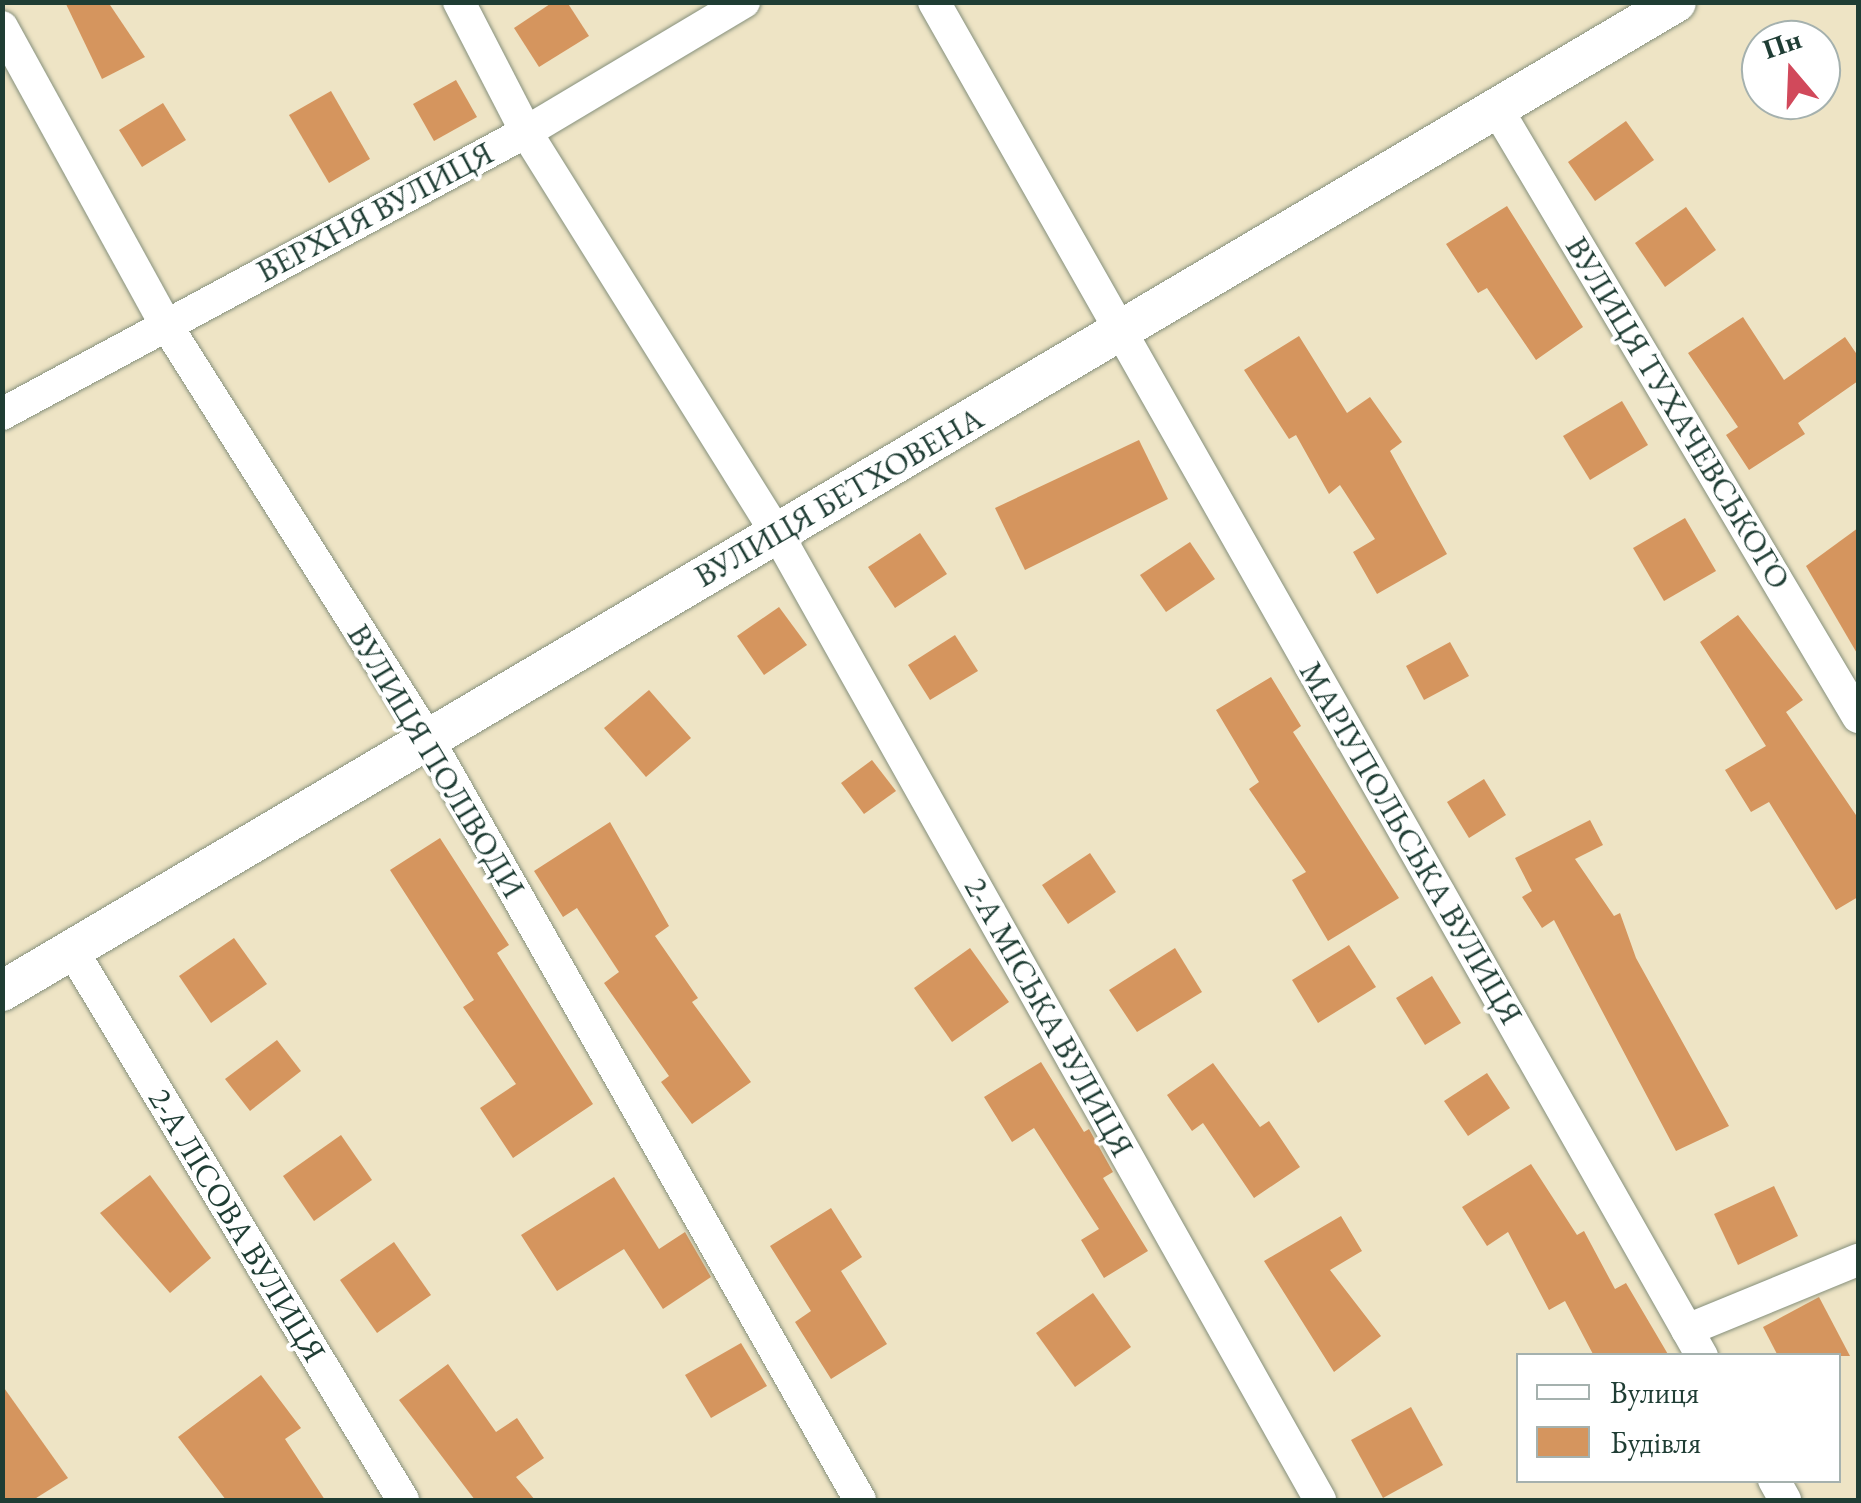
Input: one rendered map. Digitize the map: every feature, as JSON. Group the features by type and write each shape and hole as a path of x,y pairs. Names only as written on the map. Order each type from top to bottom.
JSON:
{"street":[{"path":"458,2 526,132"},
{"name":"ВЕРХНЯ ВУЛИЦЯ","path":"2,414 526,132 744,2"},
{"name":"МАРІУПОЛЬСЬКА ВУЛИЦЯ","path":"934,2 1695,1343"},
{"name":"ВУЛИЦЯ БЕТХОВЕНА","path":"2,991 1676,2"},
{"name":"ВУЛИЦЯ ПОЛІВОДИ","path":"2,27 165,324 428,739 860,1500"},
{"name":"ВУЛИЦЯ ТУХАЧЕВСЬКОГО","path":"1497,108 1858,717"},
{"name":"2-А МІСЬКА ВУЛИЦЯ","path":"526,132 778,533 1320,1500"},
{"name":"2-А ЛІСОВА ВУЛИЦЯ","path":"72,950 403,1500"},
{"path":"1695,1343 1858,1260"}],"building":[{"path":"65,2 108,2 145,57 102,79"},
{"path":"553,2 567,2 589,36 539,67 514,28"},
{"path":"456,80 477,117 434,141 413,104"},
{"path":"331,91 370,159 329,183 289,115"},
{"path":"163,103 186,140 142,167 119,130"},
{"path":"1626,121 1654,160 1595,201 1568,162"},
{"path":"1507,206 1583,327 1536,360 1487,288 1478,293 1446,244"},
{"path":"1686,207 1716,250 1665,287 1635,243"},
{"path":"1743,317 1784,380 1845,337 1858,356 1858,381 1798,423 1805,434 1749,470 1726,435 1738,427 1688,353"},
{"path":"1299,336 1347,413 1370,397 1402,442 1390,451 1447,554 1377,594 1353,552 1375,539 1340,485 1329,494 1296,435 1289,439 1244,370"},
{"path":"1622,401 1648,445 1590,480 1563,436"},
{"path":"1139,440 1168,499 1025,570 995,508"},
{"path":"1685,518 1716,571 1664,601 1633,548"},
{"path":"1858,528 1858,655 1806,566"},
{"path":"920,533 947,574 895,608 868,567"},
{"path":"1190,542 1215,579 1166,612 1140,575"},
{"path":"779,607 807,645 764,675 737,636"},
{"path":"1738,615 1803,700 1786,712 1858,818 1858,897 1836,910 1769,802 1751,812 1725,770 1766,746 1700,642"},
{"path":"955,635 978,671 930,700 908,665"},
{"path":"1450,642 1469,676 1424,700 1406,666"},
{"path":"1271,677 1301,726 1293,732 1399,898 1328,941 1292,880 1306,872 1249,789 1259,782 1216,710"},
{"path":"649,690 691,738 646,777 604,728"},
{"path":"872,760 896,791 864,814 841,783"},
{"path":"1484,779 1506,815 1469,838 1447,802"},
{"path":"1590,820 1603,845 1575,859 1614,916 1620,913 1636,958 1729,1126 1676,1151 1554,920 1542,928 1522,897 1532,891 1515,858"},
{"path":"610,822 669,926 655,936 698,998 692,1002 751,1082 692,1124 661,1082 669,1076 604,983 619,972 577,908 563,917 534,871"},
{"path":"440,838 509,945 497,953 593,1104 513,1158 480,1108 516,1084 463,1007 474,1000 390,870"},
{"path":"1090,853 1116,892 1068,924 1042,885"},
{"path":"234,938 267,984 211,1023 179,976"},
{"path":"1349,945 1376,987 1318,1023 1292,980"},
{"path":"970,948 1009,1002 952,1042 914,988"},
{"path":"1175,948 1202,992 1137,1032 1109,990"},
{"path":"1432,976 1461,1023 1425,1045 1396,998"},
{"path":"277,1040 301,1071 250,1111 225,1079"},
{"path":"1041,1062 1084,1132 1089,1129 1113,1172 1103,1178 1148,1251 1104,1278 1081,1240 1099,1229 1034,1128 1012,1142 984,1097"},
{"path":"1213,1063 1260,1127 1269,1121 1300,1167 1254,1198 1203,1123 1192,1131 1167,1095"},
{"path":"1487,1073 1510,1108 1468,1136 1444,1101"},
{"path":"341,1135 372,1180 314,1221 283,1176"},
{"path":"1531,1164 1577,1235 1584,1231 1615,1289 1626,1283 1667,1353 1592,1353 1565,1301 1549,1310 1508,1232 1487,1246 1462,1207"},
{"path":"150,1175 211,1258 170,1293 100,1213"},
{"path":"614,1177 659,1249 685,1232 711,1277 663,1309 624,1249 557,1291 521,1235"},
{"path":"1774,1186 1798,1236 1738,1265 1714,1214"},
{"path":"831,1208 862,1257 841,1271 887,1344 831,1379 795,1322 811,1311 770,1246"},
{"path":"1341,1216 1362,1251 1330,1270 1381,1336 1334,1372 1264,1261"},
{"path":"394,1242 431,1295 377,1333 340,1280"},
{"path":"1093,1293 1131,1347 1075,1387 1036,1333"},
{"path":"1819,1297 1850,1356 1776,1353 1763,1327"},
{"path":"741,1343 767,1386 711,1418 685,1375"},
{"path":"448,1364 496,1432 517,1418 544,1458 516,1477 535,1500 475,1500 399,1400"},
{"path":"261,1375 301,1428 285,1439 325,1500 226,1500 178,1437"},
{"path":"2,1385 68,1478 33,1500 2,1500"},
{"path":"1411,1407 1443,1465 1383,1498 1351,1440"}]}
